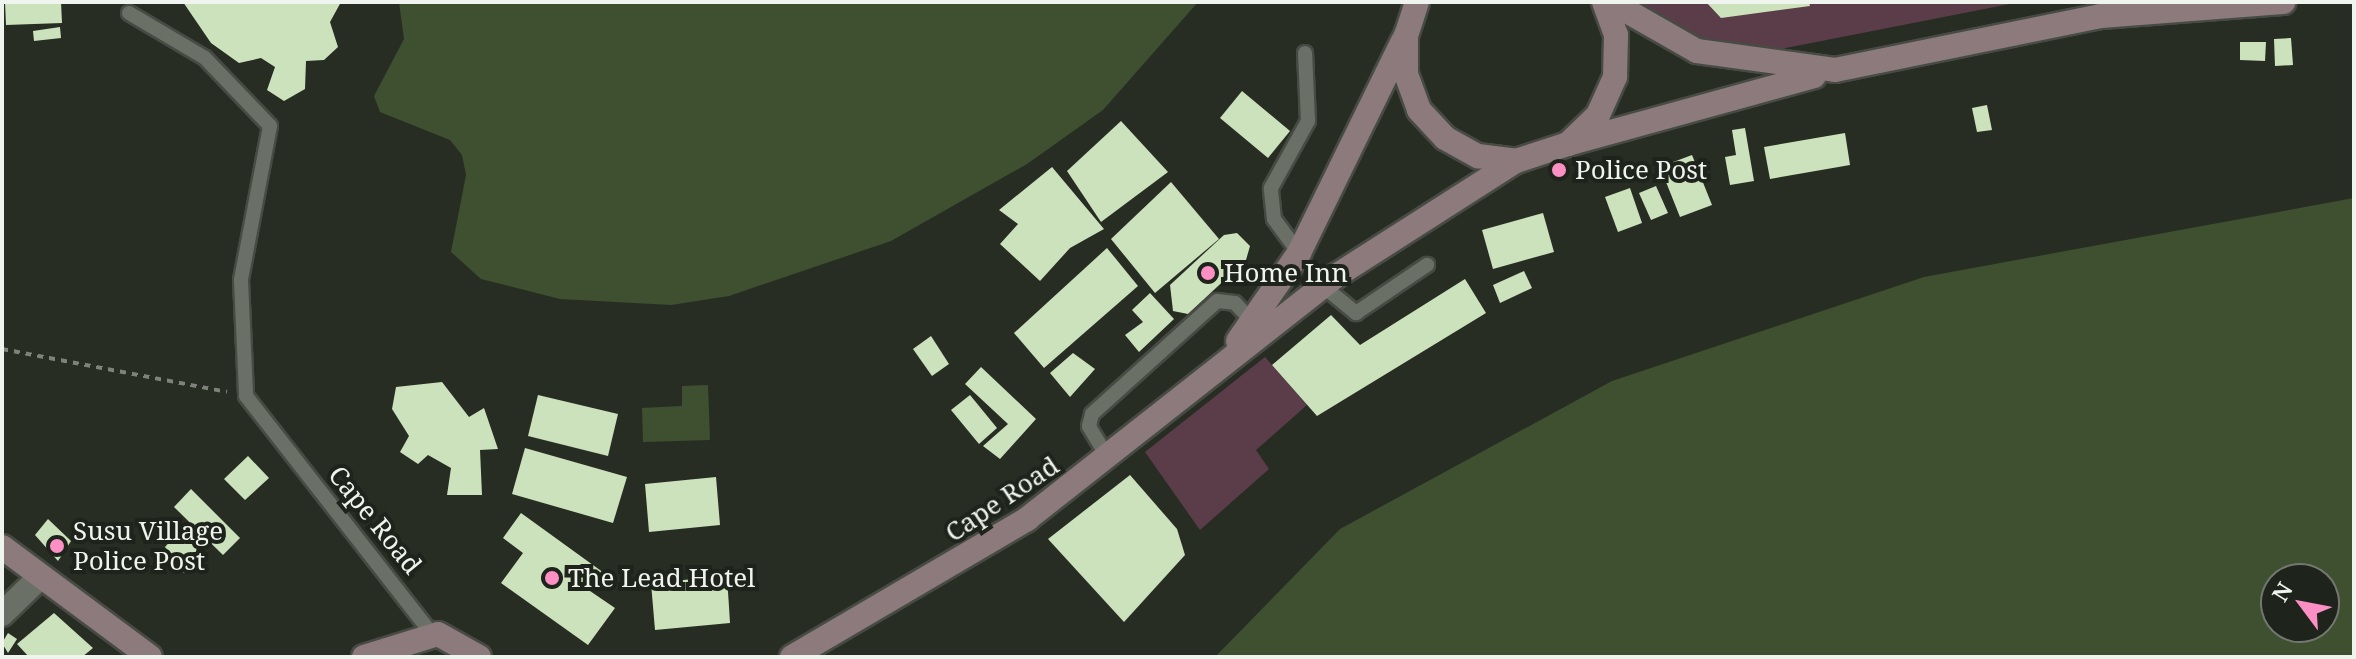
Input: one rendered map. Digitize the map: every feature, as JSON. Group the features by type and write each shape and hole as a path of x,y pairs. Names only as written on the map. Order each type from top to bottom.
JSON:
{"street":[{"path":"1417,2 1406,35 1406,74 1428,119 1478,156 1516,161 1835,70 2100,16 2283,2"},
{"path":"1568,144 1598,115 1615,77 1616,35 1604,2"},
{"path":"1611,2 1697,51 1835,70"},
{"name":"Cape Road","path":"1226,360 1299,253 1406,35"},
{"name":"Cape Road","path":"792,657 989,545 1108,458 1226,360 1329,281 1516,161"},
{"path":"1299,253 1329,281"},
{"path":"2,547 150,657"},
{"path":"2,614 40,577"},
{"path":"364,657 433,635"},
{"name":"Cape Road","path":"433,635 479,657"}],"lane":[{"path":"129,13 205,58 270,126 241,280 246,396"},
{"path":"1299,253 1274,219 1271,188 1308,121 1305,53"},
{"path":"1329,281 1356,313 1427,265"},
{"path":"1108,458 1089,426 1092,414 1217,301 1235,303 1252,321"},
{"name":"Cape Road","path":"246,396 433,635"}],"path":[{"path":"2,349 246,396"}],"shaded area":[{"path":"399,2 1198,2 1103,110 1027,164 891,241 729,296 671,305 560,299 481,279 451,252 466,175 462,155 450,140 380,112 374,96 404,39"},
{"path":"1627,2 2020,2 1709,63"},
{"path":"2354,198 2354,657 1215,657 1340,529 1612,381 1924,277"},
{"path":"1265,357 1307,405 1256,450 1269,469 1200,530 1145,452"},
{"path":"708,385 710,440 643,442 642,408 682,406 682,386"}],"building":[{"path":"5,2 61,2 62,23 6,25"},
{"path":"183,2 341,2 330,22 338,47 324,60 306,61 305,89 284,101 267,90 275,67 261,58 239,63 211,43"},
{"path":"1706,2 1809,2 1810,6 1721,18"},
{"path":"60,27 61,38 34,41 33,31"},
{"path":"2291,38 2293,65 2275,66 2274,39"},
{"path":"2240,42 2266,42 2265,61 2240,60"},
{"path":"1242,91 1290,131 1268,158 1220,118"},
{"path":"1987,105 1992,130 1977,132 1972,108"},
{"path":"1121,121 1168,172 1101,222 1067,171"},
{"path":"1745,128 1754,181 1730,185 1725,157 1736,155 1732,130"},
{"path":"1845,133 1850,165 1770,179 1764,147"},
{"path":"1692,155 1712,205 1680,217 1660,167"},
{"path":"1052,167 1104,229 1070,248 1040,281 1000,244 1018,224 999,210"},
{"path":"1171,182 1219,239 1155,293 1111,239"},
{"path":"1656,186 1668,213 1651,220 1639,193"},
{"path":"1630,188 1642,223 1618,232 1605,197"},
{"path":"1543,213 1554,252 1493,269 1482,230"},
{"name":"Home Inn","path":"1237,233 1250,246 1246,260 1188,314 1173,311 1170,285 1224,235"},
{"path":"1107,248 1138,286 1044,368 1014,333"},
{"path":"1524,271 1532,288 1500,303 1493,285"},
{"path":"1465,279 1486,313 1317,416 1272,365 1331,315 1360,345"},
{"path":"1150,293 1174,319 1139,352 1125,335 1143,322 1132,310"},
{"path":"931,336 949,364 932,376 913,349"},
{"path":"1073,353 1095,369 1070,397 1050,373"},
{"path":"981,367 1036,419 1000,459 983,446 1008,424 965,384"},
{"path":"442,382 469,417 484,408 498,449 480,450 482,495 447,495 451,468 428,455 418,464 400,452 409,436 392,409 396,387"},
{"path":"538,395 618,414 608,456 528,436"},
{"path":"970,395 997,428 979,444 951,410"},
{"path":"525,448 627,477 613,523 512,494"},
{"path":"248,456 269,478 245,500 224,479"},
{"path":"1130,475 1177,529 1185,555 1124,622 1048,539"},
{"path":"716,477 720,525 649,532 645,484"},
{"path":"191,489 240,538 223,555 174,507"},
{"name":"The Lead Hotel","path":"521,513 604,573 590,591 615,608 588,645 501,583 523,553 503,538"},
{"path":"48,519 71,541 58,561 35,535"},
{"path":"181,529 205,549 184,573 165,547"},
{"path":"727,576 730,623 655,630 651,583"},
{"path":"54,613 93,648 82,657 29,657 17,644"},
{"path":"8,633 17,639 8,653 2,643"}],"place":[{"name":"Police Post","path":"1559,170"},
{"name":"Home Inn","path":"1208,273"},
{"name":"Susu Village Police Post","path":"57,546"},
{"name":"The Lead Hotel","path":"552,578"}]}
